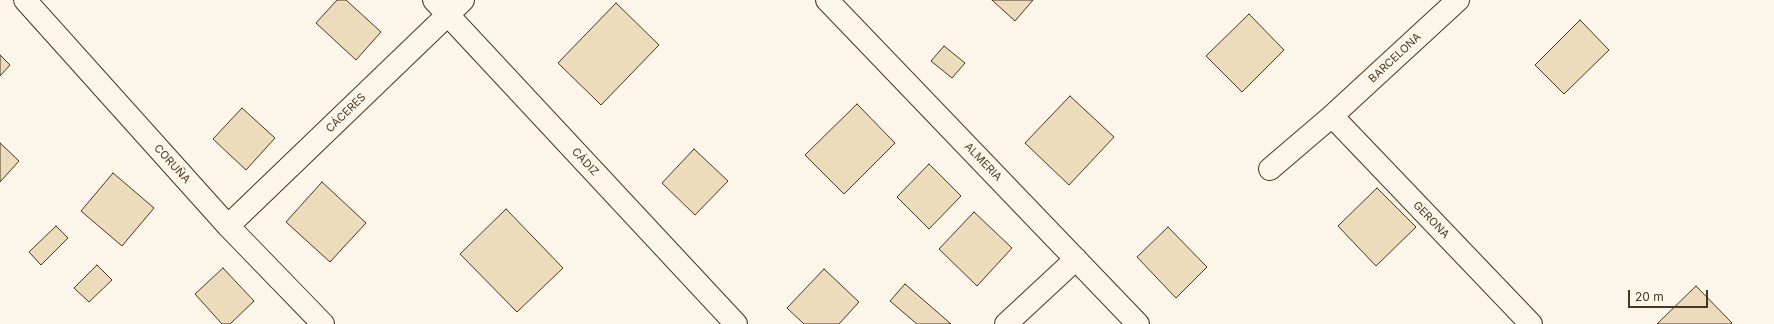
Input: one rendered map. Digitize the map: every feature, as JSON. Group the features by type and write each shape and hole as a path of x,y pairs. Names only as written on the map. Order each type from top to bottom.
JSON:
{"street":[{"name":"CORUÑA","path":"24,0 228,226 323,324"},
{"name":"ALMERIA","path":"827,0 1138,324"},
{"name":"BARCELONA","path":"1270,169 1332,116 1458,0"},
{"name":"CÁCERES","path":"228,226 448,5"},
{"name":"CÁDIZ","path":"448,5 736,324"},
{"name":"GERONA","path":"1332,116 1531,324"},
{"path":"1006,324 1076,259"}],"building":[{"path":"337,0 346,0 381,32 356,60 316,23"},
{"path":"992,0 1033,0 1015,21"},
{"path":"616,3 659,45 601,105 558,63"},
{"path":"1249,14 1284,50 1242,92 1206,56"},
{"path":"1580,20 1609,50 1564,94 1535,65"},
{"path":"944,46 965,63 952,78 931,61"},
{"path":"0,55 10,65 0,76"},
{"path":"1070,96 1114,137 1069,185 1025,143"},
{"path":"857,104 895,143 844,194 805,155"},
{"path":"242,108 275,138 246,170 213,139"},
{"path":"0,143 19,161 0,182"},
{"path":"694,149 728,181 695,215 662,183"},
{"path":"929,164 961,196 929,229 897,197"},
{"path":"113,173 154,208 122,246 81,211"},
{"path":"322,182 366,223 330,262 286,222"},
{"path":"1377,188 1416,227 1376,266 1338,226"},
{"path":"506,209 563,268 517,312 460,254"},
{"path":"974,212 1012,248 977,286 939,249"},
{"path":"56,226 68,238 41,265 29,252"},
{"path":"1168,227 1207,267 1176,298 1137,257"},
{"path":"97,265 112,280 89,302 74,288"},
{"path":"223,268 254,301 230,324 222,324 195,294"},
{"path":"824,269 859,302 839,324 804,324 787,308"},
{"path":"905,284 951,324 917,324 890,301"},
{"path":"1696,286 1732,323 1657,324"}]}
